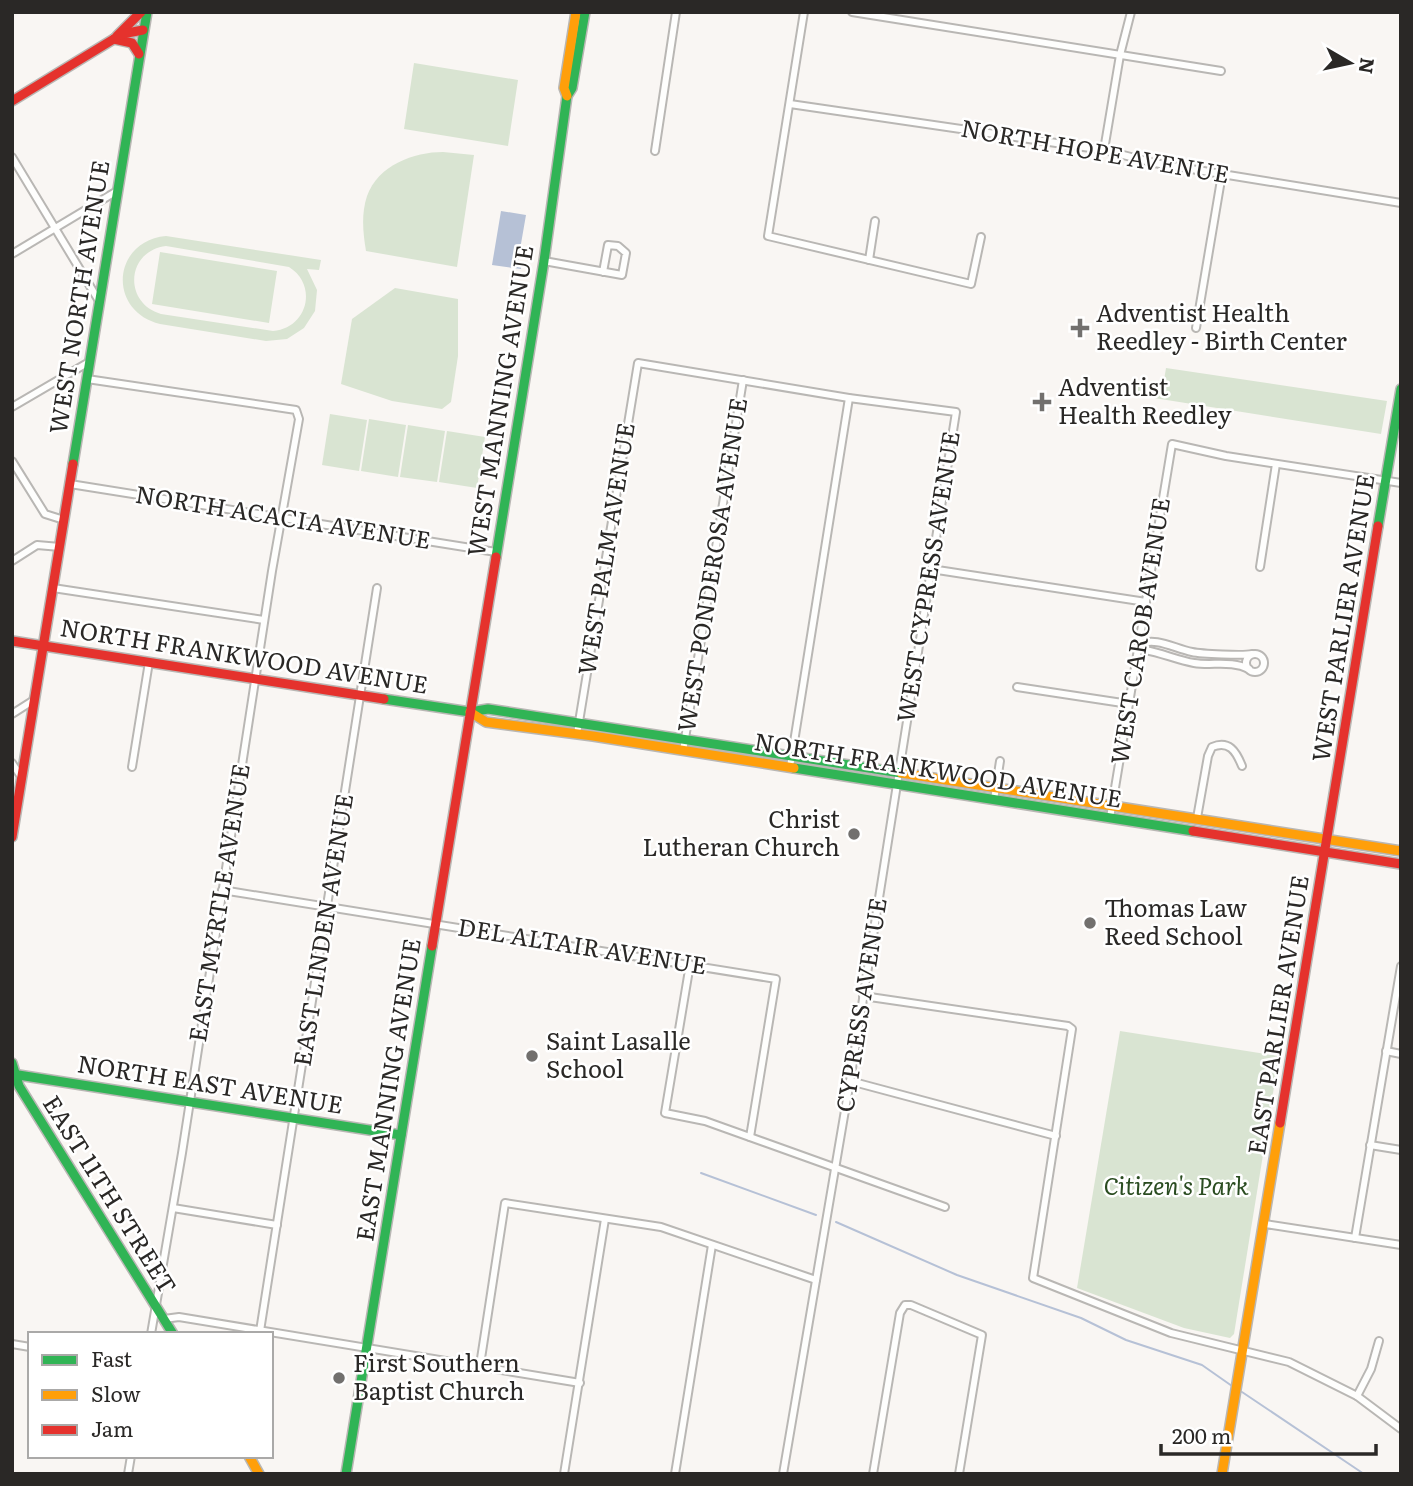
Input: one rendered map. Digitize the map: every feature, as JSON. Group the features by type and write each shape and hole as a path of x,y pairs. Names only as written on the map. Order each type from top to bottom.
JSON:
{"street":[{"path":"114,39 141,12"},
{"name":"WEST NORTH AVENUE","path":"12,837 147,12"},
{"name":"WEST MANNING AVENUE","path":"567,96 564,88 576,12"},
{"name":"WEST MANNING AVENUE","path":"470,712 544,261 567,96 572,88 586,12"},
{"path":"655,150 676,12"},
{"path":"804,12 768,236 971,284 981,237"},
{"path":"852,12 1221,71"},
{"path":"1104,150 1120,55 1131,12"},
{"path":"12,101 122,34 143,30"},
{"path":"114,39 132,43 139,54"},
{"name":"NORTH HOPE AVENUE","path":"790,104 1104,150 1154,163 1401,203"},
{"path":"12,157 99,301"},
{"path":"1196,328 1222,174"},
{"path":"12,254 117,191"},
{"path":"869,260 875,221"},
{"path":"544,261 603,272 622,275 626,253 608,245 603,272"},
{"path":"12,407 89,362"},
{"name":"WEST PALM AVENUE","path":"577,734 638,363 743,380"},
{"name":"EAST MYRTLE AVENUE","path":"87,379 296,410 299,419 264,620 151,1332"},
{"path":"743,380 849,398 790,767"},
{"name":"WEST PONDEROSA AVENUE","path":"683,751 743,380"},
{"name":"WEST PARLIER AVENUE","path":"1325,853 1400,395"},
{"name":"WEST CYPRESS AVENUE","path":"849,398 956,412 897,784"},
{"name":"WEST CAROB AVENUE","path":"1110,818 1129,704 1142,646 1146,602 1172,444 1276,464"},
{"path":"12,461 45,514 64,520"},
{"path":"1259,566 1276,464 1401,483"},
{"name":"NORTH ACACIA AVENUE","path":"70,484 496,552"},
{"path":"12,561 37,545 60,547"},
{"path":"931,569 1146,602"},
{"path":"53,588 264,620"},
{"name":"EAST LINDEN AVENUE","path":"260,1331 377,588"},
{"path":"1147,640 1204,654 1252,654 1261,656 1263,665 1257,671 1232,664 1193,663 1142,646 1147,640"},
{"name":"NORTH FRANKWOOD AVENUE","path":"12,641 470,712 488,709 1401,851"},
{"path":"1248,669 1246,661 1252,654"},
{"path":"132,767 149,662"},
{"path":"1017,687 1129,704"},
{"path":"12,714 34,701"},
{"name":"NORTH FRANKWOOD AVENUE","path":"470,712 486,722 790,767 1401,864"},
{"name":"EAST MANNING AVENUE","path":"346,1474 470,712"},
{"path":"1197,818 1212,747 1221,743 1230,746 1237,753 1242,766"},
{"path":"994,800 1000,761"},
{"path":"12,763 22,778"},
{"name":"CYPRESS AVENUE","path":"783,1474 897,784"},
{"name":"EAST PARLIER AVENUE","path":"1222,1474 1325,853"},
{"name":"DEL ALTAIR AVENUE","path":"222,890 776,979 750,1137"},
{"path":"690,964 665,1113 705,1121 945,1207"},
{"path":"1355,1238 1401,966"},
{"path":"863,996 1068,1026 1072,1029 1033,1278 1171,1333 1298,1365 1357,1396 1401,1429"},
{"path":"1386,1051 1401,1054"},
{"name":"EAST 11TH STREET","path":"12,1063 19,1086 172,1332"},
{"name":"NORTH EAST AVENUE","path":"14,1074 401,1135"},
{"path":"849,1081 1056,1136"},
{"path":"1370,1144 1401,1150"},
{"path":"480,1365 505,1203 660,1227 816,1280"},
{"path":"173,1208 277,1225"},
{"path":"564,1474 605,1219"},
{"path":"1265,1224 1401,1245"},
{"path":"675,1474 712,1245"},
{"path":"873,1474 902,1308 911,1305 982,1335 959,1474"},
{"path":"164,1319 179,1317 267,1332"},
{"path":"273,1333 580,1383"},
{"path":"1357,1396 1371,1369 1379,1341"},
{"path":"250,1458 259,1474"}],"green space":[{"path":"414,63 518,80 508,146 404,129"},
{"path":"443,152 474,155 457,267 366,251 364,210 367,196 379,176 398,162"},
{"path":"166,236 321,260 319,270 307,269 317,290 315,311 304,328 287,339 266,341 160,324 143,317 131,305 124,292 123,277 126,263 135,250 148,241","holes":["166,246 289,267 304,284 305,305 294,322 273,331 161,314 149,308 135,289 134,278 143,257"]},
{"path":"160,252 277,271 269,323 152,304"},
{"path":"395,288 458,299 458,356 451,402 442,409 392,401 341,384 352,319"},
{"path":"1166,368 1387,401 1381,434 1129,394 1131,382 1163,386"},
{"path":"330,414 367,420 359,471 322,465"},
{"path":"369,419 406,425 398,477 361,471"},
{"path":"408,425 445,431 437,482 400,477"},
{"path":"447,431 485,437 477,488 439,482"},
{"name":"Citizen's Park","path":"1120,1031 1279,1056 1234,1334 1230,1338 1184,1328 1077,1288"}],"water":[{"path":"501,211 526,215 518,261 522,262 521,269 492,265"}],"waterway":[{"path":"701,1173 816,1215"},
{"path":"836,1222 957,1275 1081,1318 1126,1340 1202,1365 1232,1386"},
{"path":"1242,1392 1364,1474"}],"traffic: fast":[{"path":"73,464 147,12"},
{"path":"496,557 544,261 567,96 572,88 585,12"},
{"path":"1378,526 1401,389"},
{"path":"384,699 470,712 488,709 901,773"},
{"path":"794,768 1193,831"},
{"path":"346,1474 432,946"},
{"path":"12,1063 19,1086 172,1332"},
{"path":"12,1074 401,1135"}],"traffic: slow":[{"path":"567,96 564,88 576,12"},
{"path":"470,712 486,722 794,768"},
{"path":"901,773 1401,851"},
{"path":"1222,1474 1280,1123"},
{"path":"250,1458 259,1474"}],"traffic: jam":[{"path":"117,36 141,12"},
{"path":"12,101 122,34 143,30"},
{"path":"114,39 132,43 139,54"},
{"path":"12,837 73,464"},
{"path":"1280,1123 1378,526"},
{"path":"432,946 496,557"},
{"path":"12,641 384,699"},
{"path":"1193,831 1401,864"}],"place":[{"name":"Adventist Health Reedley - Birth Center","path":"1080,328"},
{"name":"Adventist Health Reedley","path":"1042,402"},
{"name":"Christ Lutheran Church","path":"854,834"},
{"name":"Thomas Law Reed School","path":"1090,923"},
{"name":"Saint Lasalle School","path":"532,1056"},
{"name":"First Southern Baptist Church","path":"339,1378"}]}
